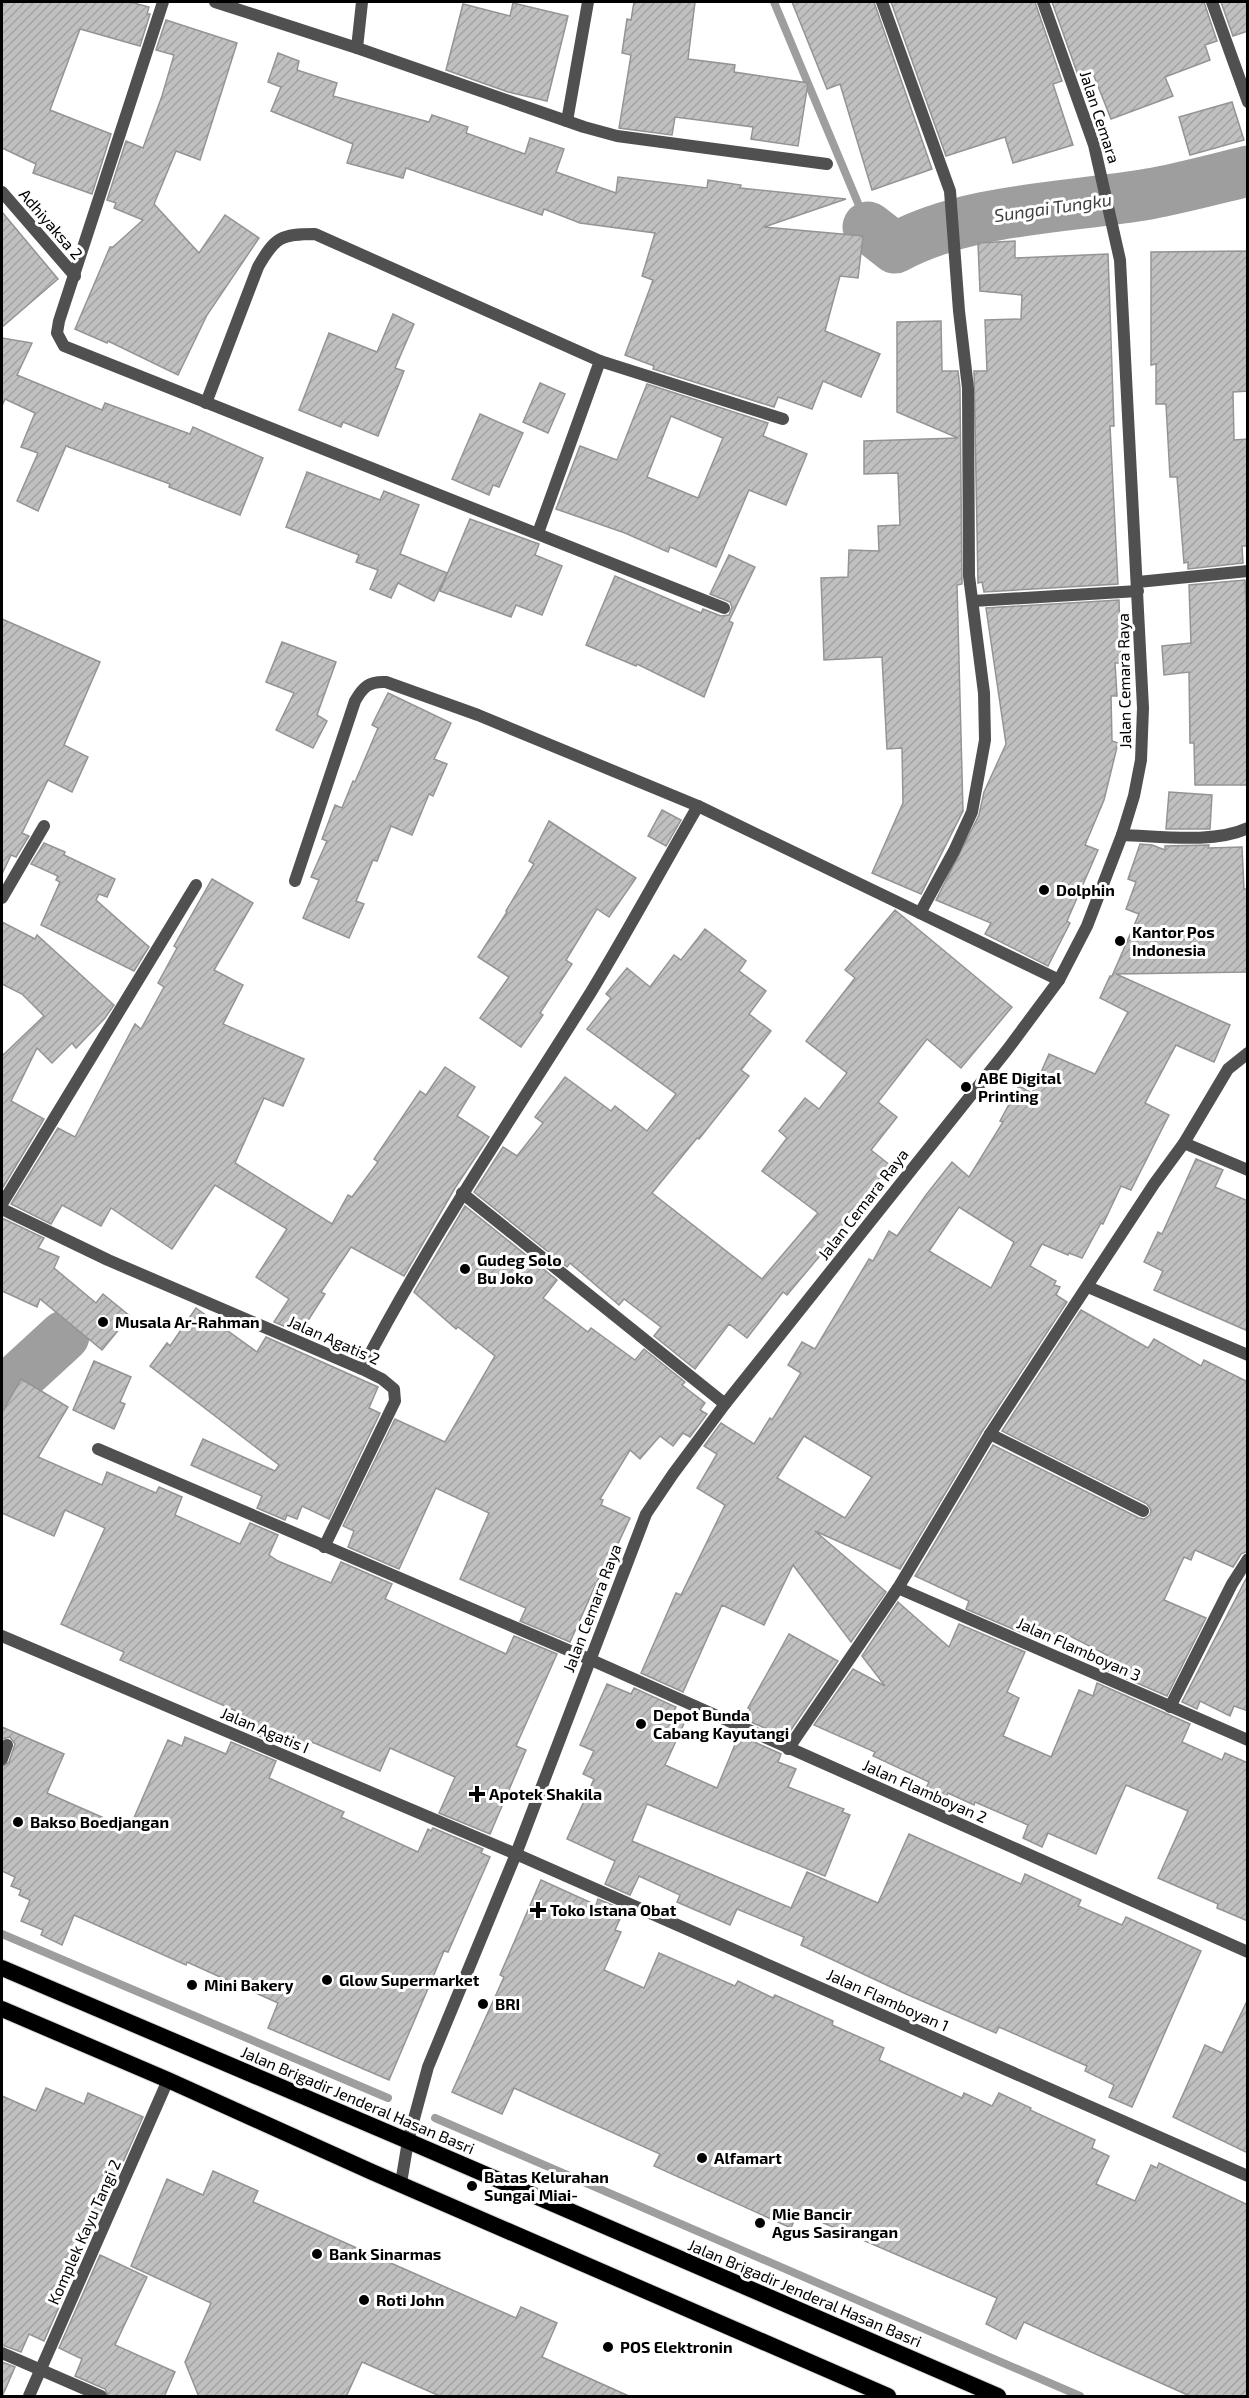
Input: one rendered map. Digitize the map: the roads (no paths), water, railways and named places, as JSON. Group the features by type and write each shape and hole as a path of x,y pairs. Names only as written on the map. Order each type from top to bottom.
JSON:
{"highway":[{"name":"Jalan Brigadir Jenderal Hasan Basri","path":"2,1968 408,2140 998,2397"},
{"path":"2,2009 888,2397"}],"street":[{"path":"163,2 57,333 64,346 724,608"},
{"path":"215,2 617,136 827,164"},
{"path":"357,48 362,2"},
{"path":"567,121 588,2"},
{"path":"882,2 950,191 968,388 969,576 984,693 985,740 972,812 954,851 920,913"},
{"name":"Jalan Cemara","path":"1043,2 1096,154 1116,245"},
{"path":"1212,2 1248,102"},
{"name":"Adhiyaksa 2","path":"2,192 75,276"},
{"path":"206,403 258,267 268,250 280,238 315,234 600,361 783,419"},
{"name":"Jalan Cemara Raya","path":"402,2183 408,2140 428,2067 516,1854 646,1514 725,1404 1007,1050 1059,980 1091,916 1122,836 1134,796 1141,760 1143,708 1120,260 1116,245"},
{"path":"538,533 600,361"},
{"path":"973,601 1138,587 1248,572"},
{"path":"295,881 355,701 363,687 374,682 386,682 478,716 698,806 1059,980"},
{"path":"363,1369 395,1306 462,1193 592,990 698,806"},
{"path":"2,898 44,826"},
{"path":"1122,836 1199,837 1239,832 1248,828"},
{"path":"2,1204 196,885"},
{"path":"788,1749 898,1588 990,1434 1154,1184 1184,1143 1228,1069 1248,1053"},
{"path":"1184,1143 1248,1170"},
{"path":"462,1193 725,1404"},
{"name":"Jalan Agatis 2","path":"2,1209 108,1260 363,1369 394,1389 396,1398 324,1547"},
{"path":"1088,1287 1248,1355"},
{"path":"990,1434 1143,1511"},
{"name":"Jalan Flamboyan 2","path":"98,1449 589,1659 1248,1952"},
{"path":"1170,1707 1232,1584 1248,1559"},
{"name":"Jalan Flamboyan 3","path":"898,1588 1248,1740"},
{"name":"Jalan Agatis I","path":"2,1636 516,1854"},
{"path":"2,1759 7,1745"},
{"name":"Jalan Flamboyan 1","path":"516,1854 1248,2176"},
{"name":"Komplek Kayu Tangi 2","path":"29,2397 168,2080"},
{"path":"2,2353 101,2397"}],"waterway":[{"path":"774,2 868,227"},
{"name":"Sungai Tungku","path":"868,227 895,248 924,235 986,217 1149,194 1248,171"},
{"path":"2,1393 64,1336"},
{"path":"2,1934 388,2098"},
{"path":"435,2118 1080,2396"}],"place":[{"name":"Dolphin","path":"1044,890"},
{"name":"Kantor Pos Indonesia","path":"1120,941"},
{"name":"ABE Digital Printing","path":"966,1087"},
{"name":"Gudeg Solo Bu Joko","path":"465,1269"},
{"name":"Musala Ar-Rahman","path":"103,1322"},
{"name":"Depot Bunda Cabang Kayutangi","path":"641,1724"},
{"name":"Apotek Shakila","path":"477,1794"},
{"name":"Bakso Boedjangan","path":"18,1822"},
{"name":"Toko Istana Obat","path":"538,1910"},
{"name":"Glow Supermarket","path":"327,1980"},
{"name":"Mini Bakery","path":"192,1985"},
{"name":"BRI","path":"483,2004"},
{"name":"Alfamart","path":"702,2158"},
{"name":"Batas Kelurahan Sungai Miai-","path":"472,2186"},
{"name":"Mie Bancir Agus Sasirangan","path":"760,2223"},
{"name":"Bank Sinarmas","path":"317,2254"},
{"name":"Roti John","path":"364,2300"},
{"name":"POS Elektronin","path":"608,2347"}]}
